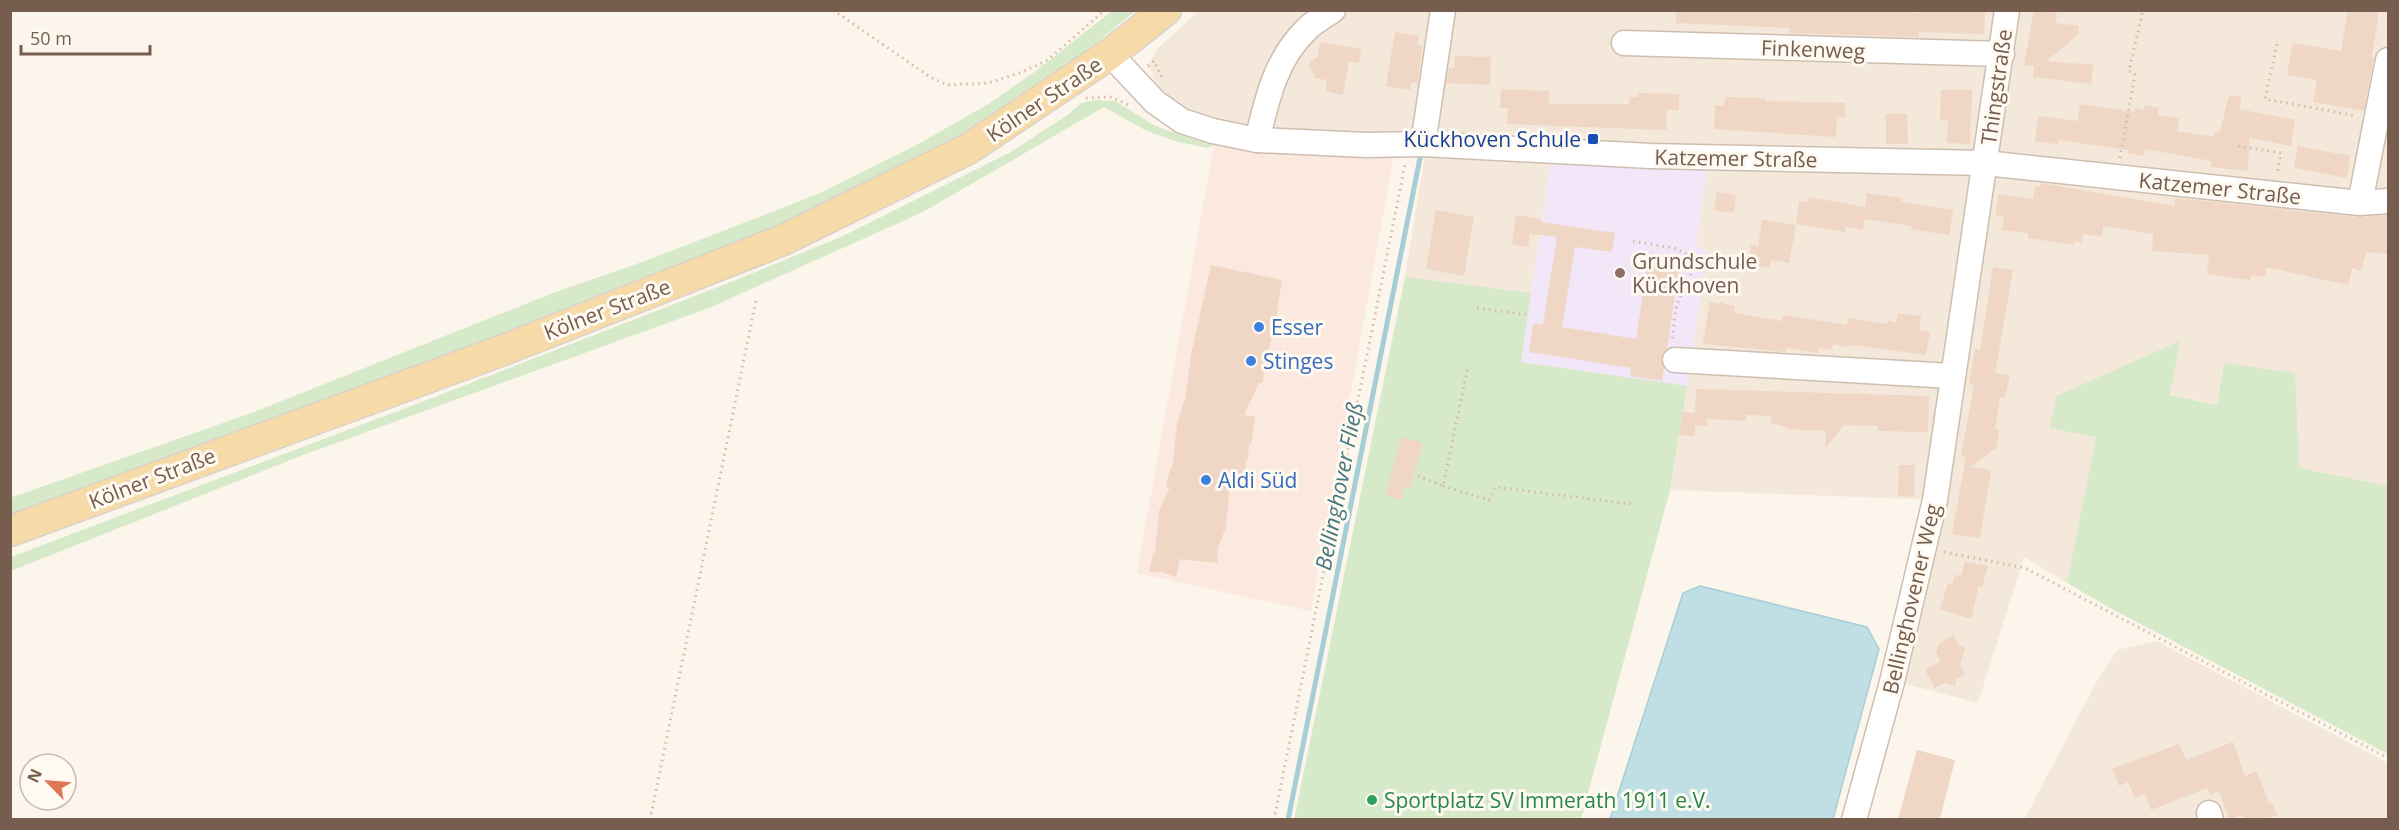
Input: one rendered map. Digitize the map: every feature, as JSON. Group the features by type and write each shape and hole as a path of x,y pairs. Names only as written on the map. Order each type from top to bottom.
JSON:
{"main road":[{"name":"Kölner Straße","path":"10,531 506,349 783,240 968,149 1110,54 1166,10"}],"street":[{"path":"1257,140 1274,75 1287,52 1306,29 1333,10"},
{"path":"1416,145 1443,10"},
{"name":"Thingstraße","path":"1985,163 2007,10"},
{"name":"Finkenweg","path":"1624,43 2002,54"},
{"name":"Katzemer Straße","path":"1110,54 1155,102 1182,121 1213,131 1257,140 1650,156 1985,163 2360,203 2388,201"},
{"path":"2360,203 2388,60"},
{"name":"Bellinghovener Weg","path":"1854,819 1892,682 1935,500 1985,163"},
{"path":"1675,360 1952,376"}],"path":[{"path":"833,10 930,77 947,85 988,83 1022,72 1048,60 1106,10"},
{"path":"2116,177 2134,74 2129,71 2144,10"},
{"path":"2277,45 2265,99 2377,120"},
{"path":"1274,819 1416,145"},
{"path":"2238,146 2281,153 2274,193"},
{"path":"1633,241 1678,249 1691,257 1693,266 1690,280 1679,298 1671,342 1677,348 1675,360"},
{"path":"650,819 756,300"},
{"path":"1477,308 1528,315"},
{"path":"1443,486 1468,366"},
{"path":"1418,476 1489,500 1495,487 1631,504"},
{"path":"1924,548 2025,568 2388,758"}],"shaded area":[{"path":"1200,10 2388,11 2388,486 2299,468 2224,363 2217,405 2170,394 2180,341 2056,396 2096,437 2067,583 2024,557 1978,703 1895,681 1939,500 1670,490 1687,386 1521,362 1531,293 1405,277 1428,136 1238,129 1182,108 1155,82 1149,64 1157,49"},
{"path":"1214,145 1394,154 1311,611 1137,573"},
{"name":"Grundschule Kückhoven","path":"1551,160 1707,170 1696,245 1708,252 1687,386 1521,362"},
{"path":"2157,641 2388,763 2388,819 2024,820 2096,683 2117,650"}],"green space":[{"path":"1112,11 1135,11 1056,77 933,154 790,222 302,411 11,519 10,498 254,412 553,293 648,260 818,194 913,147 990,103 1036,71"},
{"path":"1096,100 1115,101 1152,124 1214,145 1208,148 1174,141 1145,130 1104,107 923,212 709,308 303,455 11,571 11,557 414,405 843,236 1009,153 1069,114 1081,103"},
{"path":"1405,277 1531,293 1521,362 1687,386 1670,490 1581,819 1294,820"},
{"path":"2180,341 2170,395 2217,405 2224,363 2295,373 2299,468 2388,486 2388,754 2067,583 2096,437 2050,428 2056,396"}],"water":[{"path":"1700,586 1867,627 1879,649 1833,819 1610,819 1683,593"}],"building":[{"path":"1677,10 1887,10 1920,13 1920,10 1985,10 1984,34 1919,32 1919,37 1789,33 1789,28 1676,23"},
{"path":"2034,10 2052,10 2057,13 2056,23 2079,26 2078,35 2046,61 2093,65 2091,84 2033,77 2034,66 2024,65"},
{"path":"2348,10 2379,10 2372,57 2374,57 2364,111 2313,102 2317,80 2287,75 2293,43 2341,51"},
{"path":"1395,32 1419,36 1417,45 1422,46 1418,83 1411,83 1410,90 1386,86"},
{"path":"1320,42 1361,49 1359,63 1349,61 1343,95 1325,91 1327,80 1314,78 1315,75 1309,67 1310,62 1318,57"},
{"path":"1455,56 1491,57 1490,85 1446,83 1449,68 1455,68"},
{"path":"1501,89 1549,91 1549,104 1629,104 1629,97 1637,97 1637,93 1679,94 1679,110 1667,110 1666,130 1507,124 1508,108 1500,108"},
{"path":"1941,90 1972,90 1970,144 1947,143 1948,121 1940,120"},
{"path":"2229,95 2242,97 2239,109 2295,120 2291,146 2250,138 2247,171 2211,167 2212,161 2145,149 2144,156 2128,153 2128,150 2059,140 2058,144 2035,142 2038,116 2078,121 2080,104 2135,112 2135,108 2144,110 2145,105 2159,108 2158,115 2179,118 2177,131 2214,137 2214,132 2220,132"},
{"path":"1725,97 1765,98 1765,101 1845,103 1845,117 1837,117 1836,137 1714,129 1715,105 1724,106"},
{"path":"1886,114 1907,114 1908,144 1886,144"},
{"path":"2298,146 2350,156 2347,178 2294,168"},
{"path":"2041,183 2174,206 2175,198 2358,217 2388,215 2388,254 2366,252 2361,271 2352,268 2348,285 2266,267 2265,277 2251,275 2250,280 2207,274 2209,255 2152,251 2153,234 2103,226 2102,237 2083,234 2081,243 2074,241 2074,245 2028,238 2028,233 2002,230 2004,216 1996,215 1998,194 2033,199 2035,186 2041,186"},
{"path":"1717,192 1736,195 1734,213 1714,210"},
{"path":"1867,193 1902,198 1901,202 1953,210 1949,235 1911,229 1912,226 1865,219 1863,230 1846,227 1845,232 1796,224 1799,201 1808,202 1809,197 1865,207"},
{"path":"1436,210 1474,217 1464,276 1426,269"},
{"path":"1516,215 1541,219 1541,222 1615,233 1612,252 1575,247 1562,327 1636,339 1649,253 1680,258 1667,349 1661,359 1664,368 1662,381 1630,376 1631,368 1529,352 1533,323 1543,324 1557,237 1530,234 1528,247 1512,244"},
{"path":"1762,220 1796,225 1789,263 1771,260 1770,268 1748,264 1751,245 1758,246"},
{"path":"1211,265 1282,280 1263,383 1259,383 1244,415 1255,417 1248,459 1246,459 1245,489 1230,486 1226,527 1218,548 1217,563 1180,559 1176,577 1162,572 1149,572 1153,554 1155,554 1159,511 1170,487 1166,487 1170,469 1172,469 1177,424 1185,402 1191,355"},
{"path":"1993,267 2013,270 1995,373 2010,375 2005,398 2000,397 1995,429 1999,430 1996,448 1970,467 1991,470 1980,538 1952,534 1966,457 1961,456 1974,385 1969,384 1975,349 1980,350"},
{"path":"1723,301 1726,305 1735,306 1734,313 1782,321 1783,315 1847,325 1848,318 1887,324 1888,321 1896,323 1898,313 1921,316 1919,330 1930,332 1926,355 1833,344 1832,350 1819,348 1818,353 1786,348 1785,352 1703,344 1710,302 1719,304"},
{"path":"1696,389 1929,396 1928,432 1878,431 1878,426 1844,425 1825,449 1826,431 1787,429 1787,427 1771,423 1771,416 1746,415 1746,421 1707,419 1707,426 1695,426 1695,436 1679,435 1683,412 1695,413"},
{"path":"1401,437 1423,443 1410,488 1405,486 1401,500 1386,495"},
{"path":"1899,465 1915,465 1914,497 1898,496"},
{"path":"1965,562 1988,566 1982,587 1979,586 1971,619 1940,609 1948,583 1952,584 1955,575 1961,576"},
{"path":"1953,635 1959,645 1965,647 1960,665 1965,673 1956,679 1955,686 1944,683 1935,688 1925,670 1941,661 1936,652 1939,644"},
{"path":"2233,742 2245,776 2257,771 2269,804 2272,803 2277,815 2265,819 2244,819 2242,815 2229,819 2219,791 2210,795 2207,788 2151,810 2145,794 2135,798 2128,782 2119,786 2112,769 2179,744 2186,760"},
{"path":"1917,750 1955,760 1940,819 1898,819"}],"waterway":[{"name":"Bellinghover Fließ","path":"1288,820 1420,158"}],"place":[{"name":"Kückhoven Schule","path":"1593,139"},
{"name":"Grundschule Kückhoven","path":"1620,273"},
{"name":"Esser","path":"1259,327"},
{"name":"Stinges","path":"1251,361"},
{"name":"Aldi Süd","path":"1206,480"},
{"name":"Sportplatz SV Immerath 1911 e.V.","path":"1372,800"}]}
